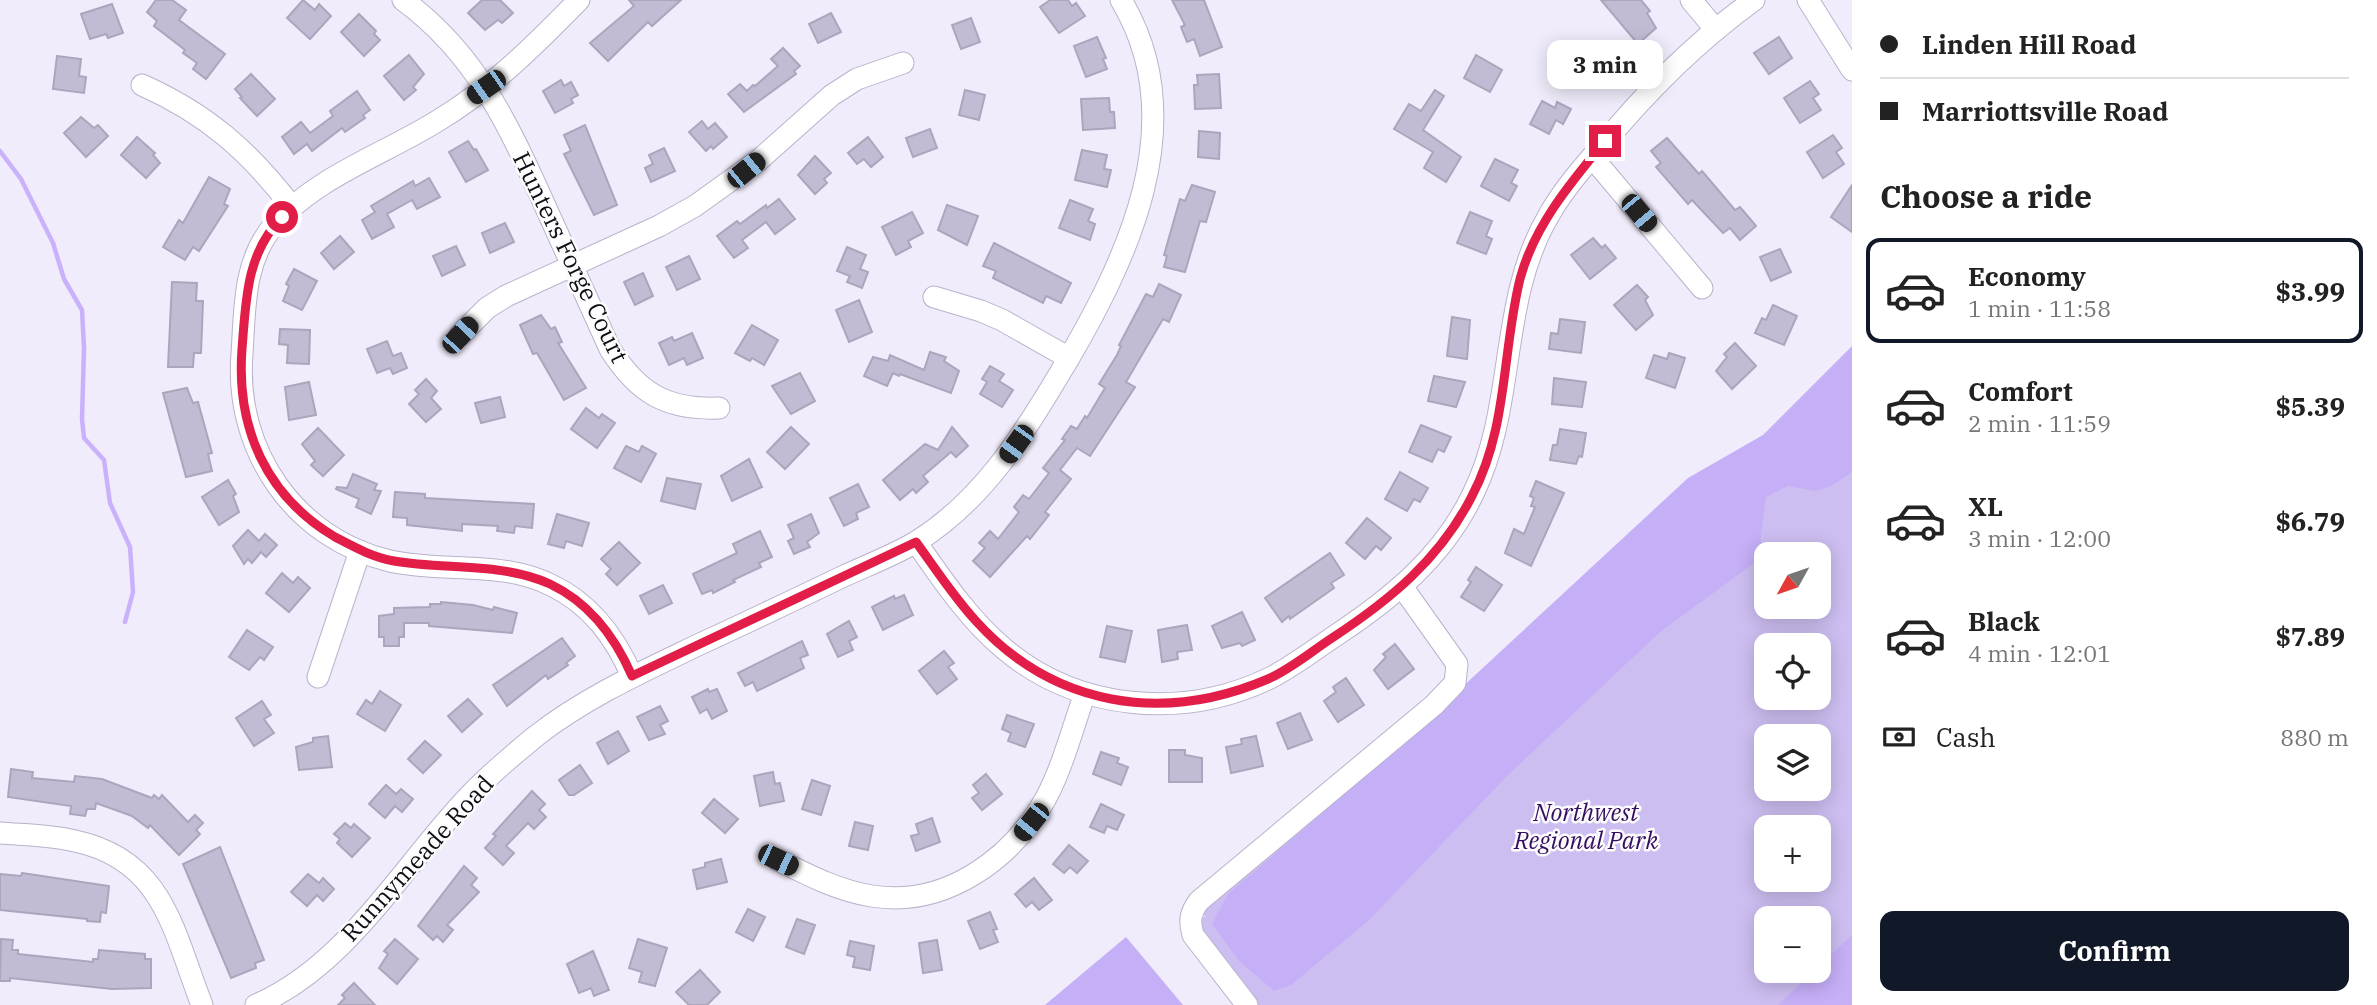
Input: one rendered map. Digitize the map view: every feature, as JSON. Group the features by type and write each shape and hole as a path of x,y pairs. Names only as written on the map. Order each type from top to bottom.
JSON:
{"street":[{"name":"Hunters Forge Court","path":"403,0 461,55 486,87 509,127 610,349 622,368 652,396 674,406 719,408"},
{"path":"579,0 525,55 486,87 440,120 319,187 292,207 273,227 256,254 247,284 240,383 246,418 258,455 272,479 293,504 324,530 360,551 390,561 500,570 549,583 568,594 607,629 632,676"},
{"name":"Runnymeade Road","path":"270,1002 328,956 353,932 471,795 538,734 632,676 916,542 976,493 998,470 1104,297 1135,222 1147,174 1153,132 1153,90 1144,51 1121,0"},
{"path":"1691,0 1716,30"},
{"path":"916,542 975,621 1002,647 1026,666 1085,693 1116,701 1151,705 1191,702 1232,693 1271,678 1370,613 1402,588 1434,555 1473,495 1489,459 1500,416 1521,278 1548,216 1570,183 1662,78 1754,0"},
{"path":"1808,0 1852,70"},
{"path":"460,335 487,308 506,296 659,226 695,206 759,160 832,95 857,79 903,63"},
{"path":"142,85 193,112 232,140 263,170 292,207"},
{"path":"1592,157 1702,288"},
{"path":"934,297 1002,320 1069,358"},
{"path":"318,677 360,551"},
{"path":"1247,1005 1198,943 1189,923 1192,911 1199,901 1434,705 1455,683 1457,664 1402,588"},
{"path":"778,860 839,888 899,899 936,891 985,868 1012,847 1048,795 1085,693"},
{"path":"0,833 73,840 121,857 137,870 153,888 162,905 202,1005"}],"green space":[{"name":"Northwest Regional Park","path":"1852,368 1852,1005 1258,1005 1202,936 1200,920 1205,916 1202,912"}],"shaded area":[{"path":"1852,346 1852,472 1833,485 1816,491 1788,486 1766,497 1761,542 1754,542 1754,563 1660,632 1507,776 1368,921 1291,985 1274,991 1239,961 1212,924 1228,894 1366,776 1688,478 1763,435"},
{"path":"1852,935 1852,1005 1778,1005 1801,983 1831,983 1831,955"},
{"path":"1126,937 1183,1005 1045,1005"}],"building":[{"path":"156,0 172,0 186,10 179,20 225,54 206,79 193,69 197,63 183,53 185,50 154,26 157,21 147,12"},
{"path":"303,0 315,10 319,4 331,16 310,39 287,18"},
{"path":"482,0 500,0 513,13 502,23 498,20 485,30 468,13"},
{"path":"629,0 681,0 652,26 648,22 608,61 590,43 634,6"},
{"path":"1050,0 1068,0 1072,6 1076,3 1085,16 1059,33 1040,7"},
{"path":"1172,0 1204,0 1222,47 1200,56 1194,39 1187,42 1181,27 1185,25"},
{"path":"1601,0 1641,0 1650,11 1647,13 1656,28 1638,44"},
{"path":"112,4 123,33 108,38 106,34 90,39 81,14"},
{"path":"831,13 841,32 818,43 809,24"},
{"path":"359,14 376,31 374,34 380,40 364,56 341,32"},
{"path":"971,18 980,42 961,49 952,25"},
{"path":"1097,37 1106,58 1103,59 1107,69 1086,77 1074,46"},
{"path":"1779,37 1792,58 1769,74 1754,53"},
{"path":"783,48 800,66 794,71 796,74 744,112 728,94 740,84 747,91 755,86 778,66 771,59"},
{"path":"409,55 424,74 413,87 416,90 404,100 384,76"},
{"path":"1476,55 1502,70 1490,92 1464,78"},
{"path":"57,56 81,59 79,76 86,77 84,93 53,89"},
{"path":"251,74 275,99 257,116 235,89"},
{"path":"1219,74 1221,108 1195,109 1194,85 1198,85 1197,75"},
{"path":"561,80 564,86 571,82 578,95 571,99 573,103 555,113 543,91"},
{"path":"1810,81 1819,94 1813,98 1821,110 1800,123 1784,98"},
{"path":"965,90 985,95 979,120 959,115"},
{"path":"1435,90 1444,96 1423,130 1461,157 1446,182 1424,168 1433,152 1394,129 1409,104 1421,111"},
{"path":"357,91 370,110 363,115 365,118 345,132 342,128 312,151 307,144 294,154 282,137 301,122 310,133 333,116 330,111"},
{"path":"1109,98 1110,112 1114,112 1115,128 1083,130 1081,99"},
{"path":"1542,101 1555,108 1557,102 1571,109 1563,124 1556,120 1549,134 1530,124"},
{"path":"81,117 94,128 98,125 108,136 86,157 64,133"},
{"path":"702,121 708,129 715,123 727,137 713,149 711,146 706,151 689,132"},
{"path":"585,125 617,205 594,215 564,154 571,151 564,135"},
{"path":"930,129 937,148 913,157 906,138"},
{"path":"1199,131 1220,133 1219,159 1198,157"},
{"path":"1833,135 1842,148 1836,152 1844,164 1823,178 1807,152"},
{"path":"137,137 155,153 153,155 160,163 146,178 121,155"},
{"path":"868,137 883,157 871,167 864,159 857,164 848,153"},
{"path":"1667,138 1699,174 1702,171 1735,210 1740,207 1756,226 1740,240 1730,228 1723,233 1692,200 1688,204 1656,167 1661,163 1651,151"},
{"path":"468,141 488,170 466,182 449,152"},
{"path":"664,148 675,171 651,182 645,168 653,164 649,155"},
{"path":"1082,150 1107,155 1104,169 1111,170 1107,187 1075,180"},
{"path":"815,156 831,173 824,179 827,183 815,194 798,175"},
{"path":"1495,159 1518,170 1511,183 1517,186 1509,201 1481,186"},
{"path":"209,177 230,189 224,204 228,206 199,251 193,247 185,260 163,247 179,220 183,223"},
{"path":"429,178 440,197 417,209 412,200 387,214 394,227 372,239 362,220 375,212 371,206 413,181 415,186"},
{"path":"1192,185 1215,192 1206,222 1200,221 1185,272 1164,267 1167,256 1164,255 1180,199 1185,201"},
{"path":"1852,185 1852,232 1831,217"},
{"path":"779,199 795,219 775,234 766,222 742,240 748,248 734,258 717,236 737,221 740,224"},
{"path":"1070,200 1093,209 1088,221 1095,224 1090,240 1059,228"},
{"path":"947,205 978,216 967,245 938,230"},
{"path":"912,212 923,233 908,241 911,247 896,255 882,227"},
{"path":"1470,212 1492,221 1486,236 1492,239 1486,254 1457,243"},
{"path":"505,223 514,242 490,253 482,233"},
{"path":"340,236 354,252 334,269 321,253"},
{"path":"1593,238 1602,248 1605,245 1616,258 1590,279 1571,255"},
{"path":"994,243 1071,283 1061,303 1046,296 1043,303 993,278 996,271 983,266"},
{"path":"456,246 465,265 442,276 433,256"},
{"path":"847,247 866,255 860,269 868,272 862,288 847,282 850,276 837,271"},
{"path":"1780,249 1791,272 1771,281 1760,257"},
{"path":"689,256 700,279 677,290 666,267"},
{"path":"294,269 317,281 302,310 283,301 289,286 286,284"},
{"path":"643,273 653,296 635,305 624,282"},
{"path":"172,282 197,283 196,301 203,301 201,353 194,353 193,367 168,367"},
{"path":"1159,284 1181,295 1169,322 1163,319 1126,382 1135,387 1090,456 1077,448 1060,470 1071,479 1045,512 1049,515 1030,539 1027,536 990,577 973,561 985,548 979,543 990,531 998,539 1019,512 1014,507 1023,495 1029,499 1049,473 1043,468 1065,440 1062,439 1071,426 1077,429 1085,416 1087,418 1105,388 1099,384 1117,355 1121,346 1119,345 1146,294 1153,297"},
{"path":"1637,285 1648,297 1645,300 1653,315 1636,330 1614,305"},
{"path":"859,300 872,332 849,342 836,310"},
{"path":"1773,305 1797,316 1784,345 1755,333 1762,318 1766,320"},
{"path":"541,315 551,329 555,327 562,342 558,343 586,388 564,400 537,353 533,354 520,325"},
{"path":"1452,317 1470,320 1467,359 1447,356"},
{"path":"1560,319 1585,322 1581,353 1549,349 1551,333 1558,334"},
{"path":"752,325 778,340 764,365 735,353"},
{"path":"280,329 310,330 309,364 287,363 288,345 279,344"},
{"path":"692,333 703,358 687,365 684,358 669,365 659,343 672,337 674,341"},
{"path":"387,341 393,356 401,353 407,368 393,374 390,368 377,373 367,349"},
{"path":"1735,343 1756,366 1732,389 1716,371 1727,357 1724,354"},
{"path":"930,352 946,357 944,361 959,371 951,393 900,374 899,376 893,373 887,386 864,376 873,357 888,361 890,355 924,370"},
{"path":"1669,353 1685,358 1675,388 1646,378 1654,355 1667,359"},
{"path":"990,366 1004,374 999,381 1013,390 1002,407 980,394 987,382 982,379"},
{"path":"800,373 815,401 791,414 772,386"},
{"path":"1434,376 1465,382 1456,407 1428,401"},
{"path":"1554,378 1586,382 1582,407 1552,404"},
{"path":"426,379 437,391 431,398 441,409 426,422 409,404 419,394 415,390"},
{"path":"309,382 316,415 289,420 285,387"},
{"path":"187,388 193,403 198,402 212,453 208,454 212,471 186,477 163,393"},
{"path":"500,397 505,417 481,423 475,403"},
{"path":"586,408 599,418 602,414 615,423 597,448 571,429"},
{"path":"1421,425 1451,437 1444,452 1438,449 1432,462 1409,452"},
{"path":"791,427 809,444 785,469 767,452"},
{"path":"952,427 968,446 956,457 951,452 923,476 928,482 916,493 913,489 900,500 883,480 925,444 938,450"},
{"path":"318,428 344,455 323,476 311,465 315,461 302,444"},
{"path":"1560,429 1586,433 1582,457 1579,456 1576,464 1550,460"},
{"path":"626,446 639,452 642,446 656,454 641,482 614,468"},
{"path":"749,459 762,487 732,501 721,476"},
{"path":"1400,472 1428,488 1420,502 1414,499 1407,511 1385,499"},
{"path":"353,474 377,484 374,490 381,491 371,514 356,507 359,499 336,489 347,488"},
{"path":"667,478 701,484 695,509 661,501"},
{"path":"228,480 236,494 233,496 239,512 219,525 202,497"},
{"path":"1536,481 1564,493 1531,566 1505,553 1514,529 1524,534 1535,507 1531,506 1534,498 1530,496"},
{"path":"858,484 869,507 856,513 858,519 844,526 830,498"},
{"path":"395,492 425,494 425,498 534,504 532,528 515,526 514,533 497,531 498,526 462,524 462,531 407,525 407,518 393,517"},
{"path":"557,514 589,523 582,546 566,541 564,548 548,544"},
{"path":"811,514 819,533 807,542 810,547 794,554 788,541 794,538 788,525"},
{"path":"1367,518 1391,538 1381,550 1376,546 1365,559 1346,543"},
{"path":"248,530 259,541 265,534 277,545 266,557 261,552 252,563 248,559 244,564 233,546"},
{"path":"760,531 772,557 759,563 761,567 733,580 735,582 713,593 712,590 702,594 693,574 737,553 733,544"},
{"path":"619,542 640,563 617,585 606,574 611,569 601,559"},
{"path":"1330,553 1344,575 1331,583 1334,588 1282,622 1265,598"},
{"path":"1476,567 1502,585 1484,611 1461,597 1471,582 1468,580"},
{"path":"282,573 293,583 298,577 310,588 289,612 266,593"},
{"path":"663,585 672,603 649,614 640,596"},
{"path":"904,595 913,615 883,630 872,607 894,596 895,599"},
{"path":"441,602 493,610 494,607 517,613 512,633 429,626 429,623 404,623 404,637 399,637 399,646 384,646 384,637 379,637 379,616 394,614 394,608 430,607 430,604"},
{"path":"1242,612 1255,640 1242,646 1240,643 1222,648 1212,626"},
{"path":"849,621 857,637 849,641 853,650 838,657 827,634"},
{"path":"1187,625 1192,650 1177,652 1178,659 1162,662 1158,630"},
{"path":"1107,626 1132,631 1125,662 1100,657"},
{"path":"247,630 273,647 264,660 260,657 249,670 229,657"},
{"path":"562,638 575,656 566,663 568,665 548,679 546,675 507,706 493,685"},
{"path":"802,641 808,655 800,658 804,668 757,691 753,682 745,686 738,673"},
{"path":"1395,644 1414,669 1388,689 1374,670 1386,657 1383,654"},
{"path":"944,651 954,663 948,667 957,679 937,694 919,671"},
{"path":"1346,678 1364,705 1338,722 1324,701 1336,692 1333,687"},
{"path":"708,689 709,692 717,689 727,711 712,719 707,709 700,713 692,697"},
{"path":"380,691 401,705 385,731 357,714 366,700 372,704"},
{"path":"468,699 482,714 462,732 448,716"},
{"path":"262,701 271,715 264,719 274,733 254,746 236,718"},
{"path":"660,706 668,721 660,725 665,734 649,740 637,717"},
{"path":"1300,713 1312,740 1288,749 1277,723"},
{"path":"1007,715 1034,724 1025,747 1008,741 1011,733 1002,729"},
{"path":"618,731 629,751 608,764 597,743"},
{"path":"328,736 332,767 299,770 296,747 313,742 313,738"},
{"path":"1256,736 1263,766 1231,773 1226,747 1242,744 1241,739"},
{"path":"425,741 441,755 423,773 408,759"},
{"path":"1169,750 1185,750 1185,755 1202,758 1202,782 1169,782"},
{"path":"1101,752 1119,758 1117,763 1128,767 1121,785 1093,774"},
{"path":"580,765 592,783 574,795 569,795 559,780"},
{"path":"11,769 33,772 32,778 74,782 75,776 102,779 152,798 154,795 159,799 162,795 188,822 195,815 203,823 196,830 200,834 179,855 150,825 148,828 132,816 96,803 95,809 87,809 85,816 70,814 71,806 8,797"},
{"path":"773,772 775,784 780,783 784,801 760,806 754,776"},
{"path":"986,774 1002,794 982,810 972,798 979,793 973,785"},
{"path":"812,780 830,786 821,815 802,809"},
{"path":"386,785 396,794 401,789 413,799 402,812 395,806 385,818 369,804"},
{"path":"532,791 545,804 539,810 546,817 534,829 528,823 506,846 514,853 503,865 485,848 496,836 493,834"},
{"path":"714,799 738,819 725,833 702,813"},
{"path":"1101,804 1124,815 1117,830 1107,826 1104,833 1090,827"},
{"path":"932,818 940,842 916,851 911,836 919,834 916,824"},
{"path":"855,822 873,826 868,850 849,846"},
{"path":"345,823 351,828 354,824 370,838 352,857 337,843 340,839 334,834"},
{"path":"1069,845 1088,861 1077,873 1070,867 1064,873 1053,864"},
{"path":"220,847 264,960 255,963 256,968 231,978 183,864"},
{"path":"721,859 727,882 697,889 693,870 705,867 705,863"},
{"path":"464,866 477,878 471,885 479,892 447,925 453,930 443,942 437,936 433,940 418,926"},
{"path":"22,873 109,886 106,913 101,912 100,922 0,910 0,874 21,876"},
{"path":"308,874 319,883 323,878 334,889 323,901 317,895 307,906 291,892"},
{"path":"1034,878 1052,900 1039,910 1032,902 1026,907 1015,894"},
{"path":"748,909 765,917 753,941 736,932"},
{"path":"990,912 997,929 993,930 998,942 980,949 968,921"},
{"path":"797,919 815,925 804,954 786,947"},
{"path":"1,939 13,940 12,950 18,950 18,954 93,962 93,959 98,959 99,950 145,954 145,959 151,959 151,988 112,989 10,978 10,981 0,981"},
{"path":"395,939 418,959 397,984 379,968 388,954 384,951"},
{"path":"638,939 667,948 655,986 639,982 642,972 629,968"},
{"path":"937,940 942,970 923,973 919,943"},
{"path":"850,941 874,946 870,970 853,967 855,957 847,955"},
{"path":"593,951 609,990 594,996 591,988 579,993 567,964"},
{"path":"700,970 720,992 707,1005 689,1005 676,992"},
{"path":"354,983 375,1005 338,1005 345,998 342,995"}],"waterway":[{"path":"0,151 21,179 53,243 64,279 82,310 84,438 104,460 110,503 130,547 133,592 125,622"}],"route":[{"path":"282,217 256,254 247,284 240,383 246,418 258,455 272,479 293,504 324,530 360,551 390,561 500,570 549,583 568,594 607,629 622,652 632,676 916,542 975,621 1026,666 1085,693 1116,701 1151,705 1212,698 1271,678 1370,613 1402,588 1434,555 1455,527 1489,459 1500,416 1521,278 1533,247 1548,216 1570,183 1605,141"}]}
